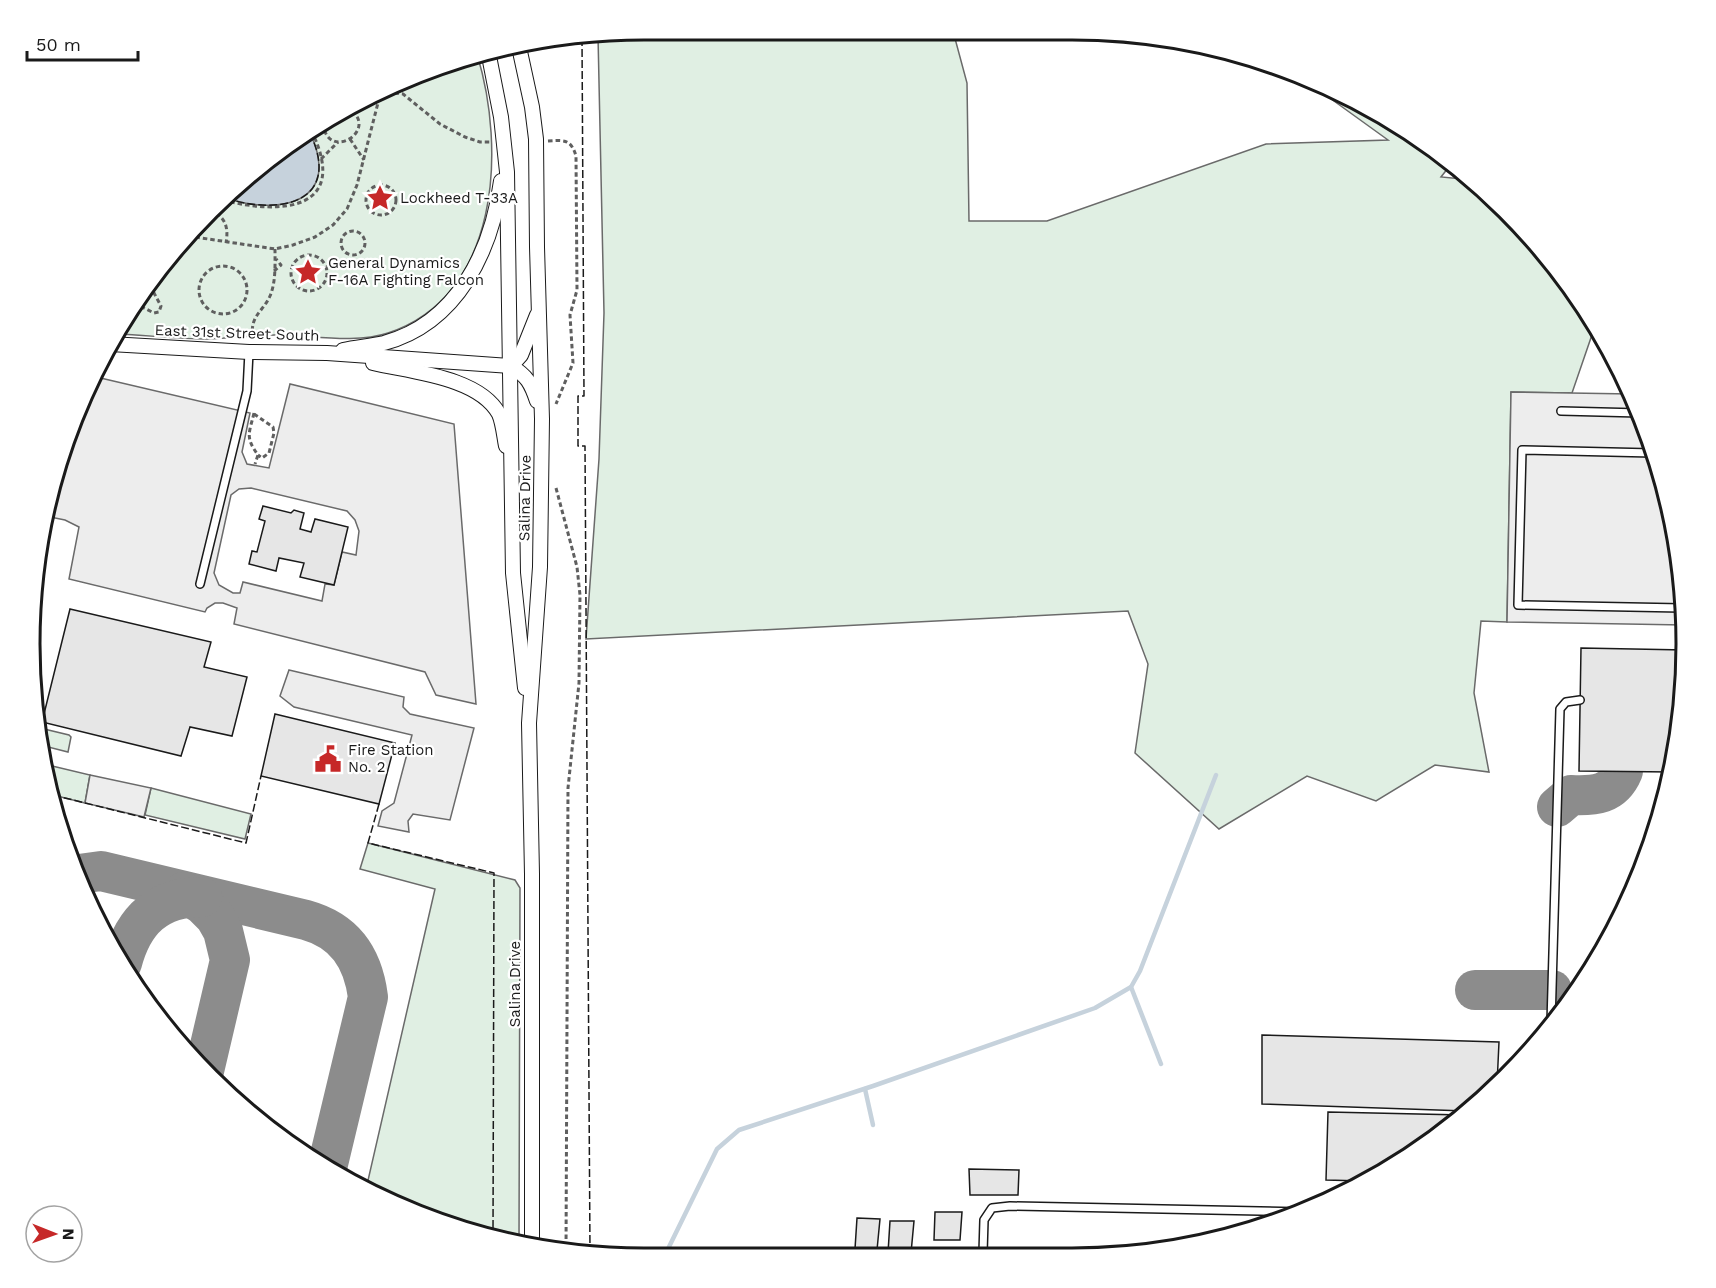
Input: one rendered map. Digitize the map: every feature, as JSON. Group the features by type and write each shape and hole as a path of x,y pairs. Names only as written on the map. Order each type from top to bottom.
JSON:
{"street":[{"name":"Salina Drive","path":"521,53 532,107 536,141 542,418 540,567 529,723"},
{"name":"Salina Drive","path":"490,61 501,117 507,172 513,573 529,723 532,874 532,1237"},
{"name":"East 31st Street South","path":"327,353 385,343 409,333 444,309 460,292 473,272 489,238 499,196 504,145"},
{"name":"Salina Drive","path":"511,366 521,355 539,310"},
{"name":"East 31st Street South","path":"120,344 327,353 511,366"},
{"name":"Salina Drive","path":"327,353 459,382 481,393 499,415 512,470"},
{"path":"511,366 525,375 542,418"}],"lane":[{"path":"200,584 247,392 249,351"},
{"path":"1561,411 1630,413"},
{"path":"1644,453 1522,450 1518,605 1674,608"},
{"path":"1551,1011 1560,709 1566,702 1580,700"},
{"path":"983,1248 984,1220 992,1208 1276,1212"}],"path":[{"path":"398,93 403,94 440,124 465,137 480,142 504,145"},
{"path":"198,238 276,249 315,237 333,225 347,209 357,185 378,102"},
{"path":"321,159 338,142 355,135 358,125 355,114"},
{"path":"325,132 338,142"},
{"path":"233,202 260,207 291,207 309,198 320,184 321,159 315,138"},
{"path":"350,139 365,161"},
{"path":"536,141 568,142 573,146 576,156 577,290 570,315 573,363 554,409"},
{"path":"380,185 390,188 397,200 394,210 385,216 374,214 367,207 368,192 380,185"},
{"path":"218,216 226,224 226,243"},
{"path":"352,231 359,233 364,239 362,250 355,254 344,251 341,243 343,236 352,231"},
{"path":"306,255 318,257 326,266 326,278 323,283 309,291 298,287 291,273 295,261 306,255"},
{"path":"274,271 281,265 275,258"},
{"path":"217,266 231,267 238,271 243,276 247,291 241,306 226,313 211,310 204,304 200,289 205,275 217,266"},
{"path":"143,308 154,313 159,312 161,306 154,292"},
{"path":"254,414 273,428 274,433 270,453 262,458 258,455"},
{"path":"555,480 577,567 580,596 579,683 568,799 566,1242"}],"green space":[{"path":"644,40 955,40 967,83 969,221 1047,221 1266,144 1388,140 1332,100 1374,121 1439,165 1446,171 1441,177 1456,178 1499,217 1551,277 1591,336 1572,393 1511,392 1507,622 1481,621 1474,693 1489,772 1435,765 1376,801 1307,776 1219,829 1135,753 1148,664 1128,611 586,639 599,459 604,313 598,43"},
{"path":"479,64 486,92 491,132 491,174 485,215 473,254 453,287 425,314 388,333 375,336 332,338 258,335 196,339 126,335 165,277 217,217 277,165 342,121 413,86"},
{"path":"47,730 71,737 68,752 50,747"},
{"path":"53,766 90,775 85,803 60,797"},
{"path":"151,788 251,814 245,839 145,815"},
{"path":"368,843 515,880 520,888 519,1234 488,1227 413,1202 368,1180 435,889 360,869"}],"shaded area":[{"path":"312,140 318,157 318,175 312,189 300,198 285,204 246,203 235,200 277,165"},
{"path":"102,378 250,413 242,452 247,464 269,468 290,384 454,424 476,704 436,695 425,672 234,624 237,608 223,603 215,603 205,612 69,579 79,527 54,518 61,488 86,413","holes":["251,488 347,511 355,520 359,531 356,555 342,552 334,585 325,584 322,601 243,582 240,593 233,593 219,585 214,573 231,495 239,489"]},
{"path":"1511,392 1621,394 1643,450 1664,526 1675,625 1507,622"},
{"path":"289,670 404,697 403,707 410,714 474,728 450,820 413,814 408,821 409,832 378,826 382,811 394,803 412,735 294,707 280,696"},
{"path":"90,775 151,788 144,817 85,803"}],"building":[{"path":"263,506 291,513 294,510 304,513 300,529 311,532 315,519 348,527 334,585 300,577 304,563 279,558 276,571 249,564 252,551 257,552 265,521 259,519"},
{"path":"70,609 211,642 204,667 247,677 232,736 190,727 181,756 46,723 45,711"},
{"path":"1581,648 1676,650 1670,723 1662,772 1579,771"},
{"name":"Fire Station No. 2","path":"275,714 395,743 379,804 261,776"},
{"path":"1262,1035 1499,1042 1498,1072 1454,1111 1262,1104"},
{"path":"1328,1112 1449,1115 1374,1167 1348,1181 1326,1180"},
{"path":"969,1169 1019,1170 1018,1195 970,1195"},
{"path":"935,1212 962,1212 960,1240 934,1240"},
{"path":"857,1218 880,1219 877,1248 855,1248"},
{"path":"890,1221 914,1221 911,1248 888,1248"}],"waterway":[{"path":"668,1248 717,1149 739,1130 873,1086 1095,1008 1131,987 1140,971 1216,775"},
{"path":"1131,987 1161,1064"},
{"path":"865,1089 873,1125"}],"taxiway":[{"path":"1557,807 1571,795 1595,794 1608,789 1614,785 1623,771"},
{"path":"85,873 101,871 306,920 331,931 350,948 362,970 368,997 329,1159"},
{"path":"183,892 203,905 215,917 223,931 230,960 207,1060"},
{"path":"125,953 133,935 149,914 172,901 202,897"},
{"path":"1475,990 1552,990"}],"fence":[{"path":"582,44 584,396 578,396 578,446 585,446 590,1244"},
{"path":"235,200 266,205 285,204 300,198 312,189 318,175 318,157 312,140"},
{"path":"60,797 246,843 261,776"},
{"path":"379,804 368,843 494,873 493,1228"}],"place":[{"name":"Lockheed T-33A","path":"380,198"},
{"name":"General Dynamics F-16A Fighting Falcon","path":"308,272"},
{"name":"Fire Station No. 2","path":"328,759"}]}
